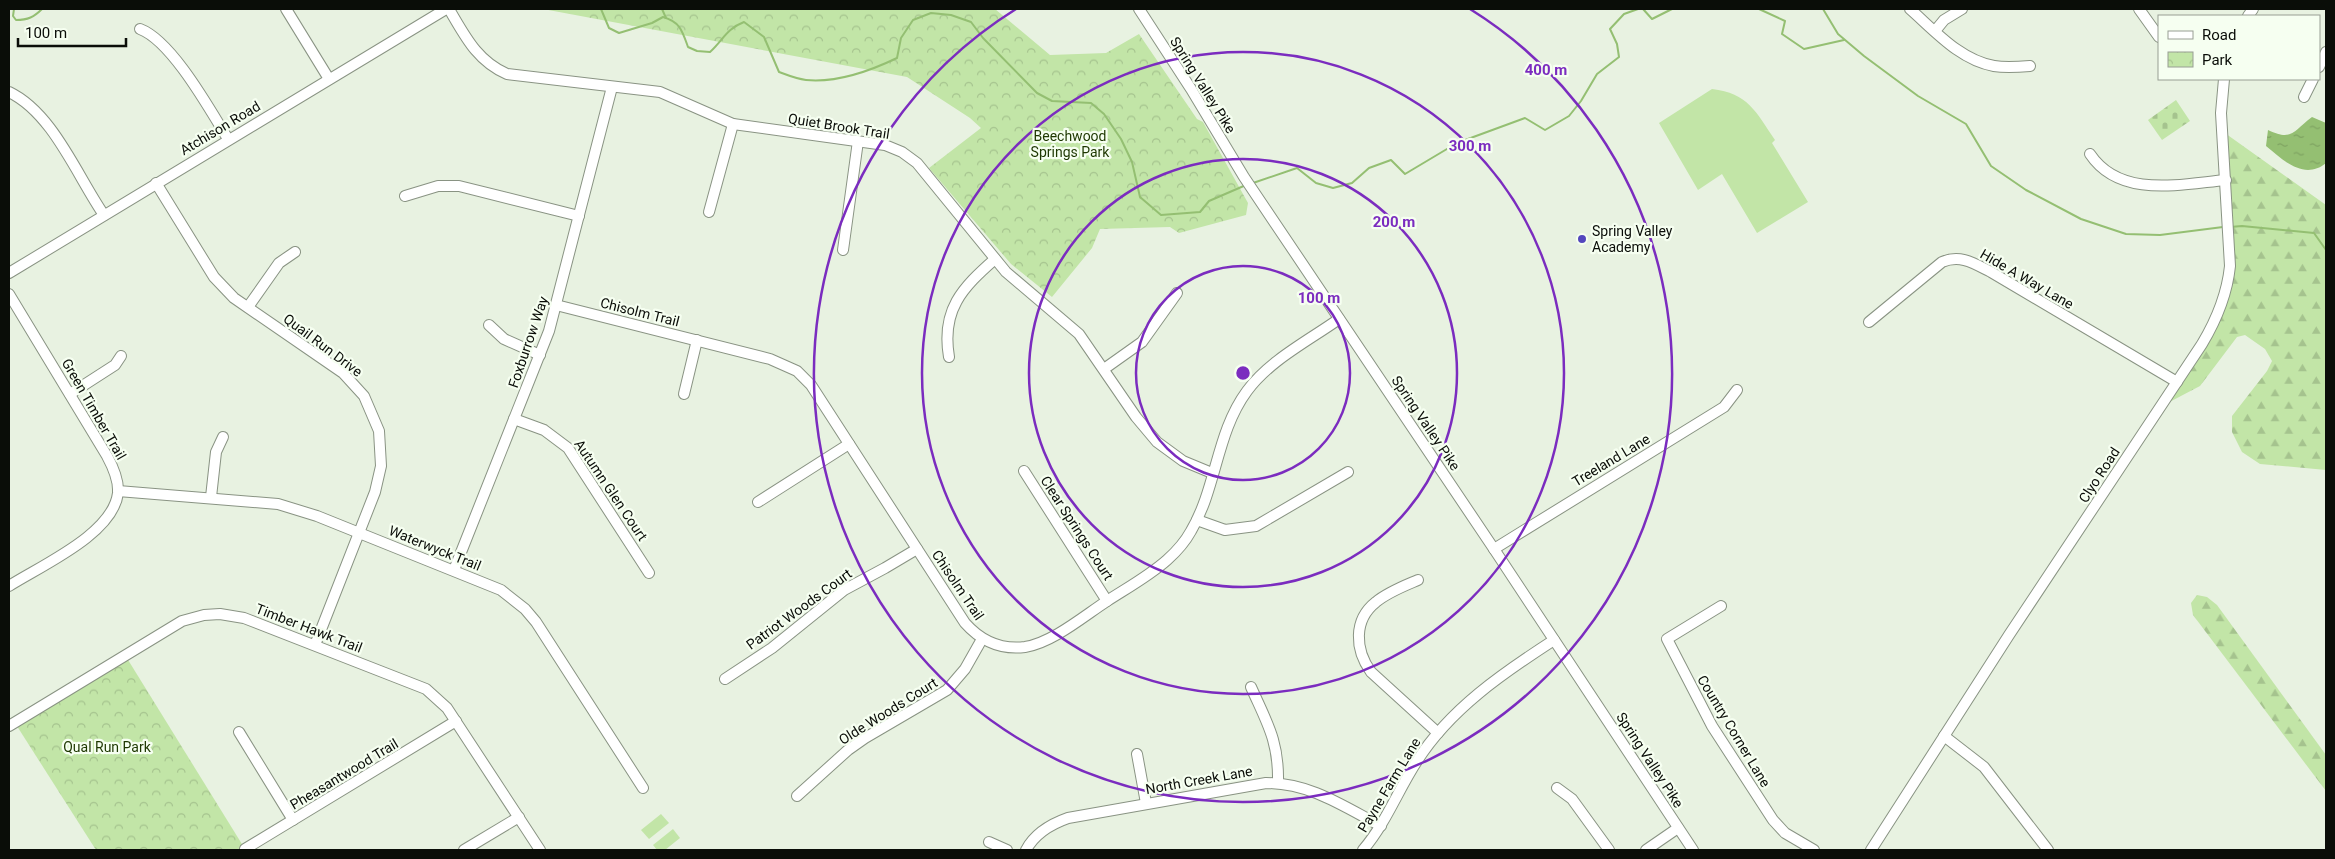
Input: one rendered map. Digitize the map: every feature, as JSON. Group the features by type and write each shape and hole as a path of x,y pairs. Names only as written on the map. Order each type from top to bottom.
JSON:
{"street":[{"path":"286,9 328,78"},
{"name":"Atchison Road","path":"9,273 328,78 447,9"},
{"name":"Quiet Brook Trail","path":"447,9 472,48 485,62 495,69 517,76 648,90 668,94 733,124 885,145 910,157 1006,272 1079,334 1136,417 1157,442 1183,461 1212,473"},
{"name":"Spring Valley Pike","path":"1139,9 1192,89 1244,177 1494,549 1693,850"},
{"path":"1910,9 1953,47 1982,63 2005,67 2030,66"},
{"path":"1935,31 1944,20 1962,9"},
{"path":"2139,9 2158,36"},
{"path":"140,28 158,39 188,77 228,139"},
{"path":"2320,64 2326,52"},
{"name":"Clyo Road","path":"1871,850 2177,382 2219,313 2228,282 2230,266 2222,113 2224,80"},
{"path":"2304,97 2312,80"},
{"name":"Foxburrow Way","path":"454,570 540,355 556,305 612,87"},
{"path":"9,92 24,101 42,118 104,215"},
{"path":"708,212 733,124"},
{"path":"843,250 858,141"},
{"path":"2090,154 2108,173 2136,185 2226,180"},
{"name":"Quail Run Drive","path":"156,183 214,278 234,298 342,373 354,384 370,405 379,431 381,466 375,492 315,645"},
{"path":"405,196 438,186 459,186 579,216"},
{"path":"248,307 279,263 295,252"},
{"name":"Hide A Way Lane","path":"1868,322 1942,262 1953,258 1963,259 1991,272 2177,382"},
{"path":"949,357 947,336 958,298 968,283 995,259"},
{"path":"1104,368 1142,342 1177,293"},
{"name":"Green Timber Trail","path":"9,294 111,464 118,492"},
{"name":"Chisolm Trail","path":"556,305 770,359 797,371 811,385 965,623 982,639 1010,648 1027,647 1040,643 1166,561 1183,543 1197,520 1229,422 1248,390 1280,359 1339,319"},
{"path":"489,325 504,339 540,355"},
{"path":"684,394 697,340"},
{"path":"70,394 115,365 121,356"},
{"name":"Treeland Lane","path":"1494,549 1724,407 1737,390"},
{"name":"Autumn Glen Court","path":"514,419 544,430 568,448 649,573"},
{"path":"211,497 216,452 223,437"},
{"path":"758,502 849,444"},
{"name":"Clear Springs Court","path":"1024,471 1107,601"},
{"path":"1197,520 1225,530 1256,526 1348,472"},
{"path":"9,586 95,532 110,512 118,492"},
{"name":"Waterwyck Trail","path":"118,492 211,497 278,504 300,510 501,590 525,609 536,622 643,788"},
{"name":"Patriot Woods Court","path":"725,679 772,648 844,590 885,568 916,548"},
{"path":"1418,580 1382,598 1369,609 1359,630 1359,647 1364,663 1371,672 1438,733"},
{"name":"Country Corner Lane","path":"1721,606 1667,639 1712,726 1773,820 1786,833 1814,850"},
{"name":"Timber Hawk Trail","path":"9,726 161,634 192,618 220,614 233,615 315,645 426,690 442,701 540,850"},
{"name":"Olde Woods Court","path":"797,796 848,750 947,690 965,669 982,639"},
{"name":"Payne Farm Lane","path":"1364,850 1381,826 1417,760 1438,733 1486,686 1554,640"},
{"path":"1251,686 1275,742 1278,753 1278,783"},
{"name":"Pheasantwood Trail","path":"245,849 456,722"},
{"path":"240,732 293,820"},
{"path":"1944,736 1984,767 2048,850"},
{"path":"1137,754 1146,803"},
{"name":"North Creek Lane","path":"1026,850 1042,832 1057,822 1146,803 1257,783 1278,783 1320,793 1381,826"},
{"path":"1556,788 1572,799 1609,850"},
{"path":"464,850 519,817"},
{"path":"1646,850 1678,828"},
{"path":"989,842 1007,850"}],"green space":[{"name":"Beechwood Springs Park","path":"543,9 995,9 1050,55 1106,53 1139,34 1197,119 1203,122 1248,203 1246,215 1179,233 1170,227 1100,229 1092,248 1052,297 1011,264 929,168 981,128 970,118 907,77"},
{"path":"1712,89 1734,95 1743,100 1756,113 1775,140 1772,143 1808,202 1757,233 1722,174 1698,190 1659,123"},
{"path":"2176,100 2190,121 2162,140 2148,120"},
{"path":"2222,131 2326,205 2326,470 2260,464 2242,452 2232,432 2232,416 2267,371 2272,361 2265,349 2245,335 2237,337 2200,386 2160,407 2202,344 2228,282"},
{"path":"2197,595 2207,597 2217,605 2326,755 2326,791 2193,615 2191,603"},
{"name":"Qual Run Park","path":"125,655 245,849 96,850 15,723"},
{"path":"661,814 669,823 649,839 641,830"},
{"path":"673,829 680,838 665,850 657,850 653,845"}],"water":[{"path":"2312,117 2326,123 2326,163 2310,170 2294,167 2266,146 2268,130 2288,135"}],"waterway":[{"path":"14,9 13,16 16,20 30,18 42,9"},
{"path":"601,9 609,28 619,33 652,23 663,17 669,19 680,28 688,47 697,51 710,52 729,31 744,22 764,37 779,72 806,80 841,78 897,58 901,38 913,20 931,13 951,15 971,22 983,38 1037,93 1052,101 1091,103 1104,114 1121,139 1132,162 1140,197 1161,215 1200,212 1209,201 1246,185"},
{"path":"662,9 666,18"},
{"path":"1253,183 1297,168 1316,183 1333,188 1352,183 1369,168 1391,160 1405,174 1457,143 1525,118 1545,130 1569,116 1581,101 1597,74 1619,57 1617,44 1610,29 1624,14 1638,9"},
{"path":"1643,9 1652,19 1672,9"},
{"path":"1759,9 1785,21 1782,34 1804,49 1844,40"},
{"path":"1823,9 1838,34 1864,56 1918,96 1966,124 1991,166 2026,190 2081,219 2126,234 2160,235 2223,227"},
{"path":"2230,227 2242,226 2314,233 2326,250"}],"place":[{"name":"Spring Valley Academy","path":"1582,239"}]}
